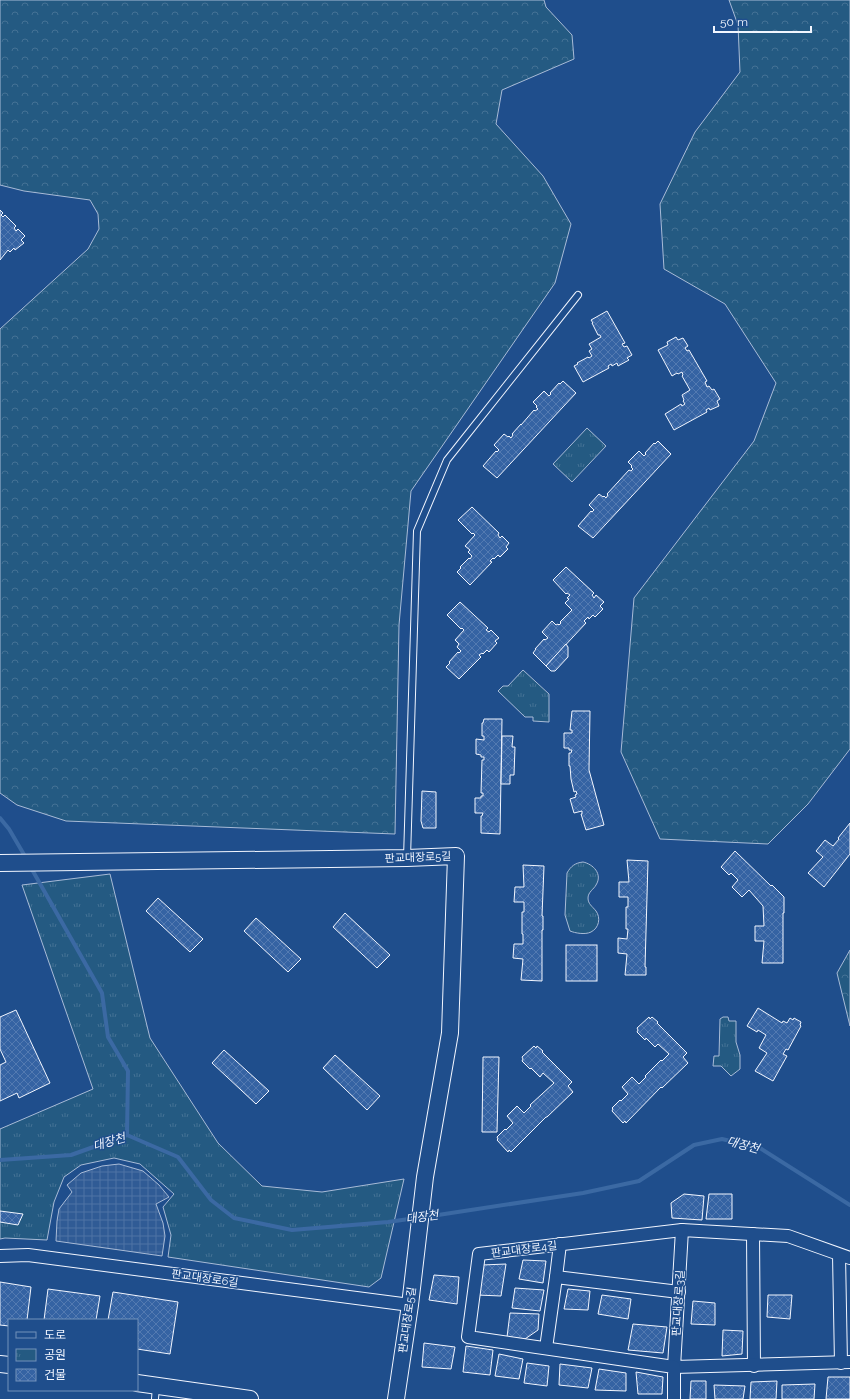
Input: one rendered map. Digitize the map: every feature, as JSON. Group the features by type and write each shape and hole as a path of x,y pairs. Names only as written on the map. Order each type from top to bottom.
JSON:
{"street":[{"name":"판교대장로5길","path":"5,863 408,858 456,856 450,1033 425,1177 410,1306 396,1399"},
{"path":"674,1399 674,1367 754,1366 846,1362 845,1256 788,1236 682,1230"},
{"name":"판교대장로4길","path":"674,1367 468,1337 478,1254 682,1230"},
{"name":"판교대장로3길","path":"674,1367 682,1230"},
{"path":"753,1234 754,1366"},
{"path":"546,1348 560,1244"},
{"name":"판교대장로6길","path":"0,1256 28,1255 410,1306"},
{"path":"556,1277 679,1292"},
{"path":"138,1384 155,1392 250,1399"}],"lane":[{"path":"408,858 417,532 447,460 578,295"}],"green space":[{"path":"0,0 544,0 546,7 572,35 574,59 502,90 496,124 543,176 571,224 555,283 411,491 399,625 395,834 66,821 17,805 0,793 0,329 88,249 99,229 98,214 90,200 24,191 0,185"},
{"path":"729,0 850,0 850,749 808,804 768,844 660,839 621,752 634,598 754,441 776,383 725,304 664,269 660,204 695,132 740,72 738,25"},
{"path":"587,428 606,446 572,482 553,464"},
{"path":"523,670 549,694 549,722 533,721 533,717 525,717 498,691 503,686 508,686"},
{"path":"583,862 593,867 598,873 598,881 589,894 588,900 598,914 599,920 594,930 583,934 570,931 565,915 567,873 574,865"},
{"path":"110,874 150,1038 218,1143 262,1186 322,1192 404,1179 381,1278 369,1287 168,1257 171,1235 163,1207 174,1194 140,1164 114,1158 81,1165 64,1177 54,1202 47,1240 0,1239 0,1129 93,1089 22,885"},
{"path":"850,950 850,1026 837,973"},
{"path":"723,1017 728,1017 729,1021 736,1021 736,1042 740,1055 740,1069 731,1076 721,1066 713,1066 714,1056 719,1056 720,1019"}],"shaded area":[{"path":"119,1164 143,1171 159,1185 169,1197 156,1204 163,1223 165,1236 162,1256 56,1241 59,1209 72,1192 67,1185 81,1173 102,1166"}],"building":[{"path":"0,210 3,213 1,215 3,217 5,215 16,226 14,228 16,231 18,229 25,236 21,240 24,243 15,250 14,248 10,252 8,250 0,260"},
{"path":"607,311 625,343 622,344 624,347 627,346 632,355 627,358 629,360 618,366 617,363 612,366 611,364 608,366 609,368 583,382 574,366 592,356 589,351 592,349 589,344 601,337 598,335 591,320"},
{"path":"676,337 678,340 683,338 688,346 685,348 687,351 689,350 707,381 705,382 707,387 709,386 712,390 714,389 720,399 717,401 719,406 710,410 709,408 706,410 707,412 674,430 665,414 681,404 682,406 685,404 682,395 690,390 682,376 682,372 672,376 658,350 668,345 667,342"},
{"path":"563,381 576,393 497,478 483,466 496,451 497,452 499,450 494,445 504,434 511,438 513,435 512,434 534,410 535,411 538,409 533,402 544,391 549,396 559,383 560,384"},
{"path":"658,441 671,454 593,538 578,526 591,511 592,512 594,510 589,505 599,494 606,498 608,495 607,494 629,470 631,471 633,469 628,462 639,451 644,456 654,443 655,444"},
{"path":"472,507 499,533 498,535 500,538 502,536 509,543 506,547 508,549 500,557 498,555 494,559 493,558 490,561 492,562 470,585 457,572 461,568 460,567 472,556 468,552 470,550 465,546 475,535 473,533 472,534 458,520"},
{"path":"566,567 594,593 592,595 594,598 596,595 604,602 600,606 603,609 595,617 593,615 584,621 586,623 546,666 533,653 544,639 545,640 548,638 542,632 552,621 556,625 559,625 561,623 560,622 572,610 565,603 569,599 567,598 570,595 567,593 566,594 553,580"},
{"path":"460,602 488,628 486,630 489,632 491,630 499,638 495,641 497,643 489,652 487,650 483,654 482,653 479,655 481,657 459,679 446,667 458,652 459,653 461,651 457,647 459,644 455,640 464,630 462,628 461,629 447,615"},
{"path":"566,644 568,647 568,657 555,671 551,671 546,666"},
{"path":"572,711 590,711 589,770 604,825 586,830 581,814 582,811 574,813 570,799 576,797 575,795 577,794 576,791 574,792 569,766 569,753 571,753 572,750 569,750 569,748 564,748 564,733 572,733 572,730 570,730"},
{"path":"484,719 502,719 500,834 481,833 481,816 483,813 475,813 475,798 481,798 481,796 483,796 483,793 481,793 482,760 484,760 484,757 476,754 476,739 484,740 484,736 482,736 482,723"},
{"path":"502,736 513,736 512,747 515,747 514,775 510,775 510,784 501,784"},
{"path":"422,791 436,792 436,828 423,828 421,821"},
{"path":"850,823 850,854 824,887 808,873 823,857 816,851 825,840 833,846"},
{"path":"735,851 784,897 783,963 762,963 764,941 755,941 755,926 764,926 763,906 749,890 742,897 732,887 738,880 731,873 729,875 721,867"},
{"path":"627,860 648,861 646,975 625,975 627,954 618,953 618,938 627,939 628,929 626,929 626,907 628,907 628,897 619,897 619,882 629,882"},
{"path":"523,865 544,866 542,981 521,980 523,959 513,958 514,944 523,944 522,912 524,912 524,902 514,902 515,887 524,887"},
{"path":"158,898 203,939 190,952 146,911"},
{"path":"345,913 390,955 377,968 333,927"},
{"path":"256,918 301,959 288,972 244,931"},
{"path":"566,945 597,945 597,981 566,981"},
{"path":"758,1008 782,1023 783,1021 787,1023 790,1018 793,1020 794,1018 801,1022 801,1026 788,1050 786,1049 783,1054 787,1056 773,1081 755,1071 767,1053 759,1048 766,1035 747,1026"},
{"path":"16,1010 50,1083 19,1098 17,1093 0,1101 0,1065 6,1062 0,1049 0,1017"},
{"path":"649,1017 650,1019 652,1017 658,1022 657,1023 687,1053 683,1057 688,1063 662,1088 661,1087 626,1123 625,1121 623,1123 612,1111 612,1108 628,1094 622,1087 632,1077 639,1084 661,1060 662,1061 669,1054 658,1044 655,1047 637,1032 637,1028"},
{"path":"534,1046 536,1048 537,1046 543,1051 542,1052 572,1082 568,1086 573,1092 511,1152 509,1150 508,1152 497,1140 497,1137 513,1123 507,1116 517,1106 524,1113 531,1106 530,1105 554,1083 543,1073 540,1077 522,1061 522,1057"},
{"path":"224,1050 269,1091 256,1104 212,1063"},
{"path":"335,1055 380,1096 367,1110 323,1068"},
{"path":"483,1057 499,1057 497,1132 482,1132"},
{"path":"684,1194 704,1196 702,1220 672,1218 671,1203"},
{"path":"709,1194 732,1194 732,1219 706,1219"},
{"path":"0,1211 23,1214 18,1225 0,1222"},
{"path":"523,1260 546,1261 543,1283 519,1279"},
{"path":"506,1264 501,1296 477,1295 482,1265"},
{"path":"434,1275 459,1277 457,1304 429,1300"},
{"path":"0,1282 31,1287 27,1319 8,1319 8,1326 0,1325"},
{"path":"515,1288 544,1290 540,1311 512,1308"},
{"path":"48,1289 100,1296 96,1319 44,1319"},
{"path":"568,1289 590,1291 588,1310 564,1309"},
{"path":"113,1292 178,1302 170,1354 138,1349 138,1319 108,1319"},
{"path":"602,1295 631,1299 628,1319 598,1314"},
{"path":"768,1295 792,1295 790,1319 767,1317"},
{"path":"693,1301 715,1303 715,1325 691,1324"},
{"path":"510,1313 539,1314 538,1330 525,1339 507,1337"},
{"path":"633,1324 667,1327 663,1353 628,1350"},
{"path":"723,1330 743,1331 742,1354 722,1356"},
{"path":"424,1343 455,1347 451,1369 422,1367"},
{"path":"466,1346 493,1350 490,1375 463,1372"},
{"path":"499,1354 523,1359 519,1379 495,1376"},
{"path":"527,1363 549,1366 547,1386 524,1383"},
{"path":"560,1364 592,1368 588,1388 559,1385"},
{"path":"599,1369 626,1373 626,1391 595,1390"},
{"path":"636,1372 663,1377 662,1394 638,1394"},
{"path":"828,1377 850,1377 850,1399 826,1399"},
{"path":"691,1381 706,1381 706,1399 690,1399"},
{"path":"777,1381 776,1399 750,1399 751,1382"},
{"path":"815,1384 814,1399 782,1399 782,1385"},
{"path":"714,1385 745,1386 743,1399 715,1399"}],"waterway":[{"path":"0,818 9,829 26,858"},
{"path":"30,866 102,993 108,1037 128,1071 127,1135"},
{"name":"대장천","path":"0,1160 71,1155 127,1135 178,1157 211,1200 234,1218 292,1230 388,1222 416,1218"},
{"name":"대장천","path":"425,1217 583,1193 639,1181 694,1145 722,1139 760,1148 850,1205"}]}
